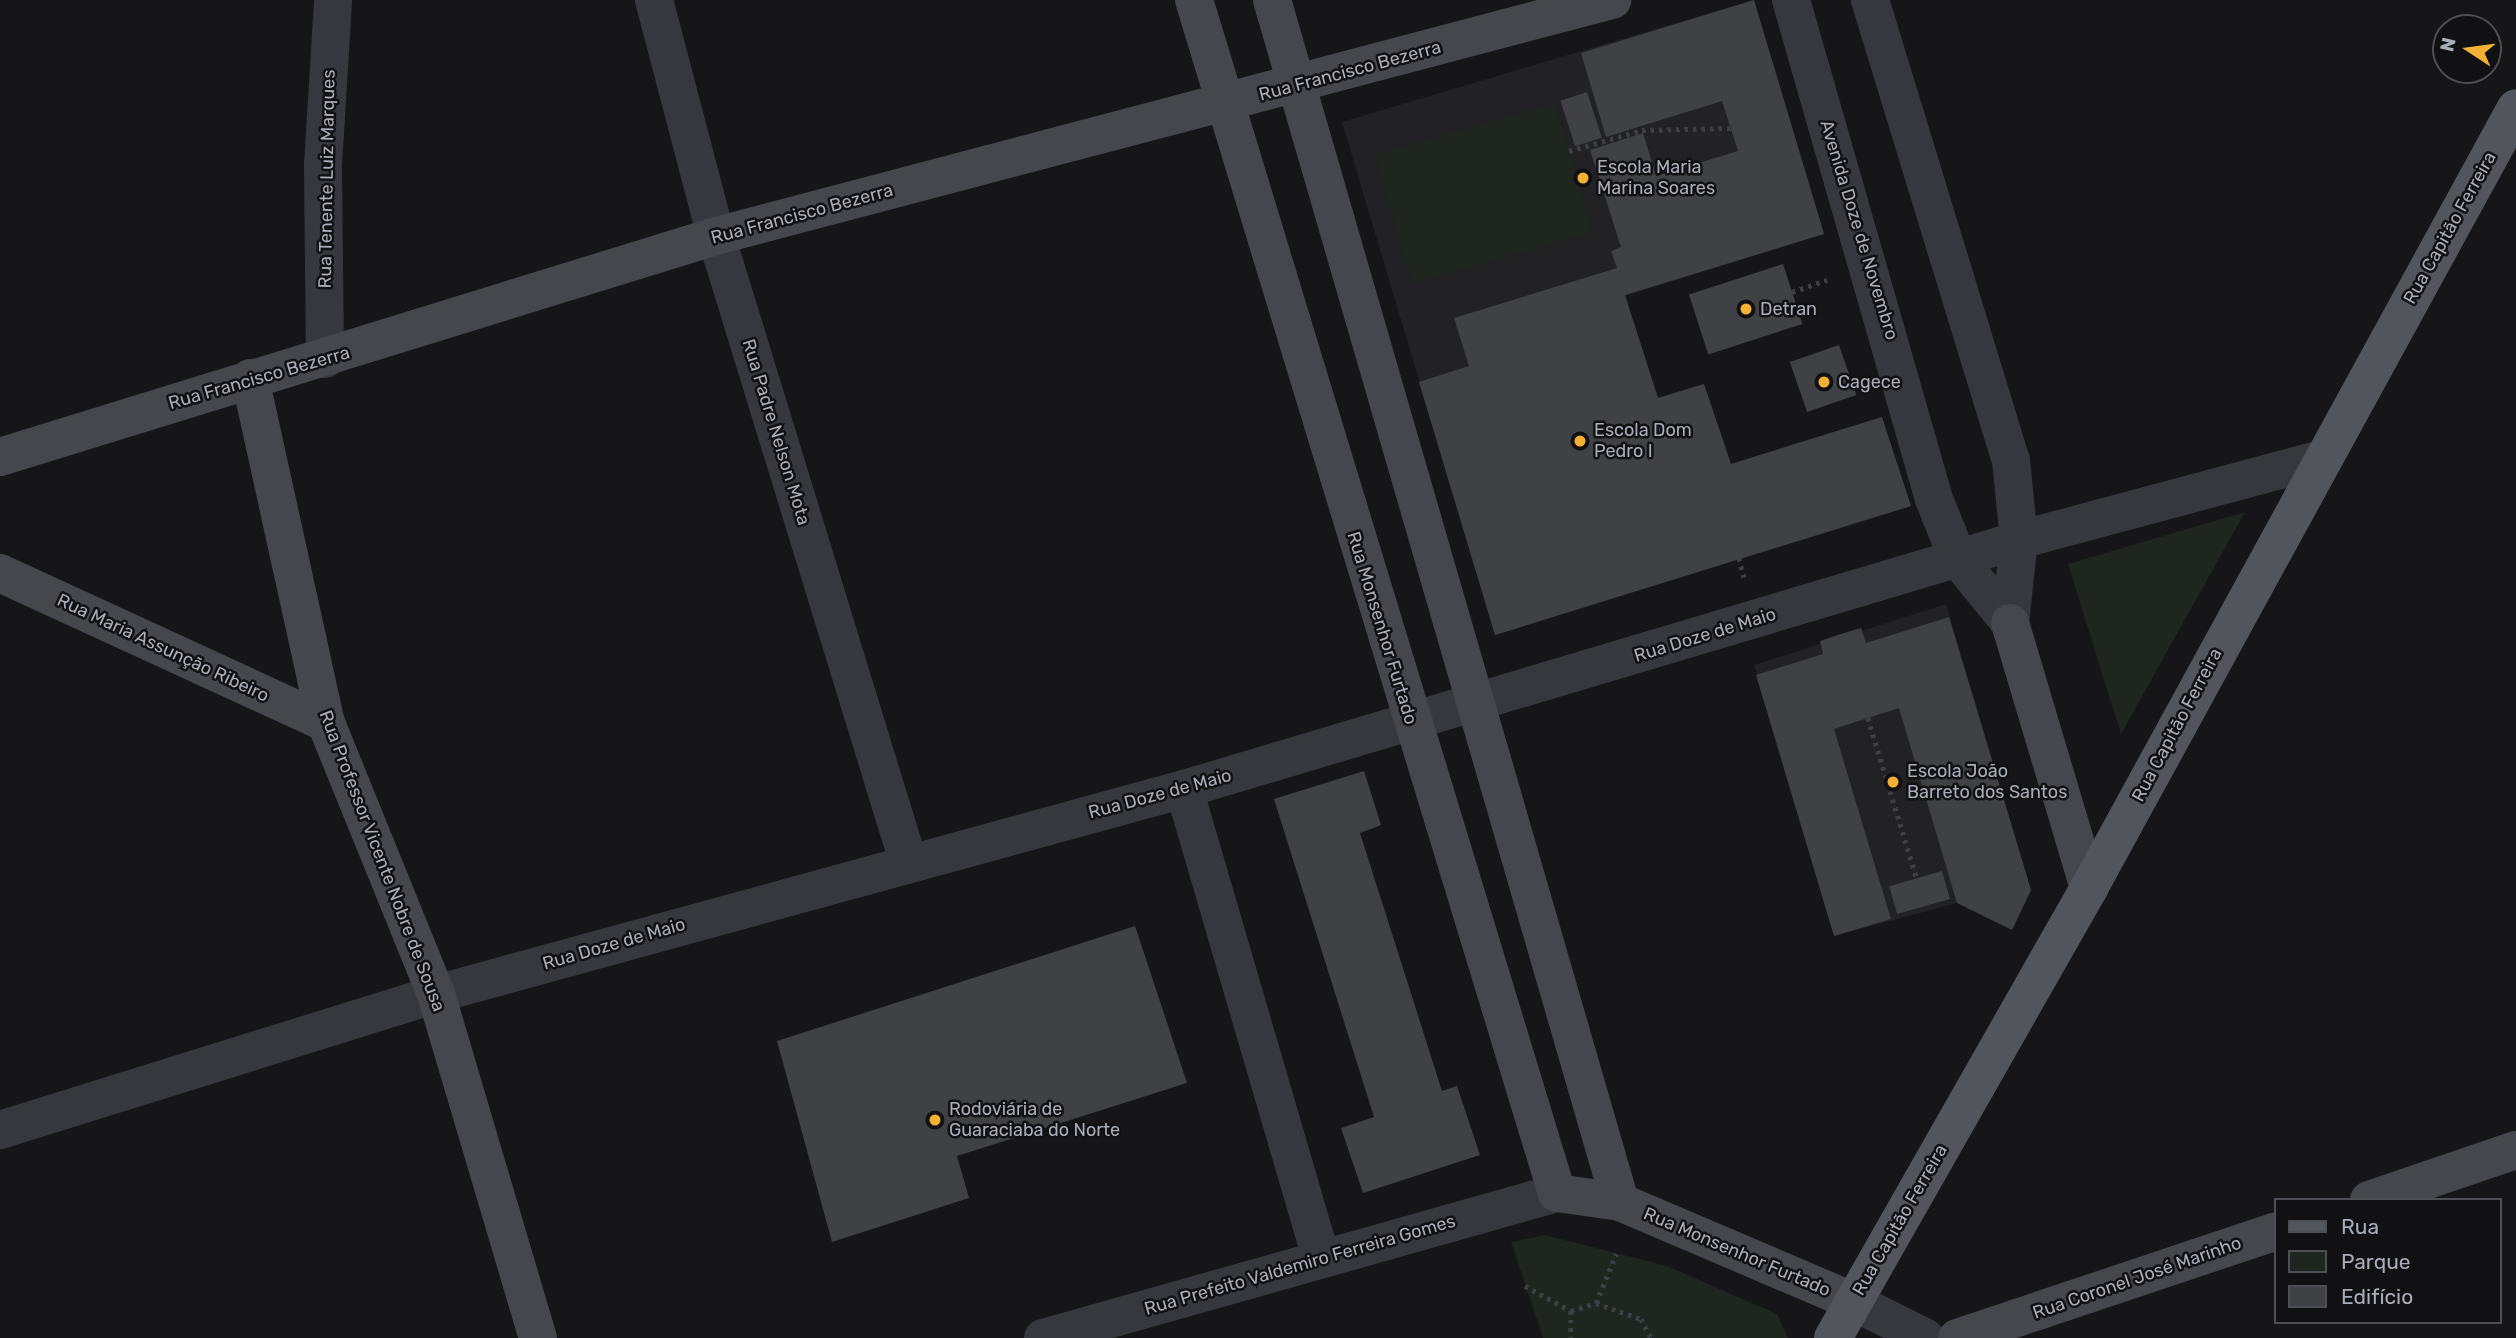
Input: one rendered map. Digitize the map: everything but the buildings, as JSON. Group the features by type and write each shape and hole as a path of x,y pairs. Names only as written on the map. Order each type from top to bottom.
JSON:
{"main road":[{"name":"Rua Capitão Ferreira","path":"1833,1338 2089,888 2321,459 2516,108"}],"street":[{"name":"Rua Tenente Luiz Marques","path":"325,359 323,165 333,0"},
{"name":"Rua Padre Nelson Mota","path":"654,0 716,236 908,861"},
{"name":"Rua Monsenhor Furtado","path":"1194,0 1410,721 1557,1193 1620,1202 1854,1302"},
{"path":"1272,0 1300,85 1620,1202"},
{"name":"Rua Francisco Bezerra","path":"0,457 250,378 325,359 716,236 1300,85 1612,0"},
{"name":"Avenida Doze de Novembro","path":"1791,0 1934,499 1958,559 2010,623 2089,888"},
{"path":"1870,0 2005,438 2019,540 2010,623"},
{"name":"Rua Professor Vicente Nobre de Sousa","path":"250,378 326,723 436,994 538,1338"},
{"name":"Rua Doze de Maio","path":"0,1130 436,994 908,861 1184,789 2019,540 2321,459"},
{"name":"Rua Maria Assunção Ribeiro","path":"0,573 326,723"},
{"path":"1184,789 1321,1258"},
{"path":"2375,1198 2516,1150"},
{"name":"Rua Prefeito Valdemiro Ferreira Gomes","path":"1043,1338 1557,1193"},
{"name":"Rua Coronel José Marinho","path":"1957,1338 2274,1232"},
{"path":"1854,1302 1926,1338"}],"path":[{"path":"1569,151 1642,130 1731,128"},
{"path":"1868,718 1917,878"},
{"path":"1596,1303 1616,1254"},
{"path":"1525,1286 1571,1311 1596,1303 1642,1319 1651,1338"},
{"path":"1571,1311 1571,1338"}],"shaded area":[{"path":"1754,0 1824,234 1625,296 1658,398 1704,384 1731,464 1882,417 1911,506 1495,635 1342,122"},
{"name":"Escola João Barreto dos Santos","path":"1946,604 2031,890 2012,930 1957,903 1834,936 1754,665"}],"green space":[{"path":"1555,103 1592,232 1412,283 1375,155"},
{"path":"2245,512 2121,734 2068,564"},
{"path":"1545,1235 1667,1266 1777,1314 1788,1338 1543,1338 1511,1242"}],"place":[{"name":"Escola Maria Marina Soares","path":"1583,178"},
{"name":"Detran","path":"1746,309"},
{"name":"Cagece","path":"1824,382"},
{"name":"Escola Dom Pedro I","path":"1580,441"},
{"name":"Escola João Barreto dos Santos","path":"1893,782"},
{"name":"Rodoviária de Guaraciaba do Norte","path":"935,1120"}]}
